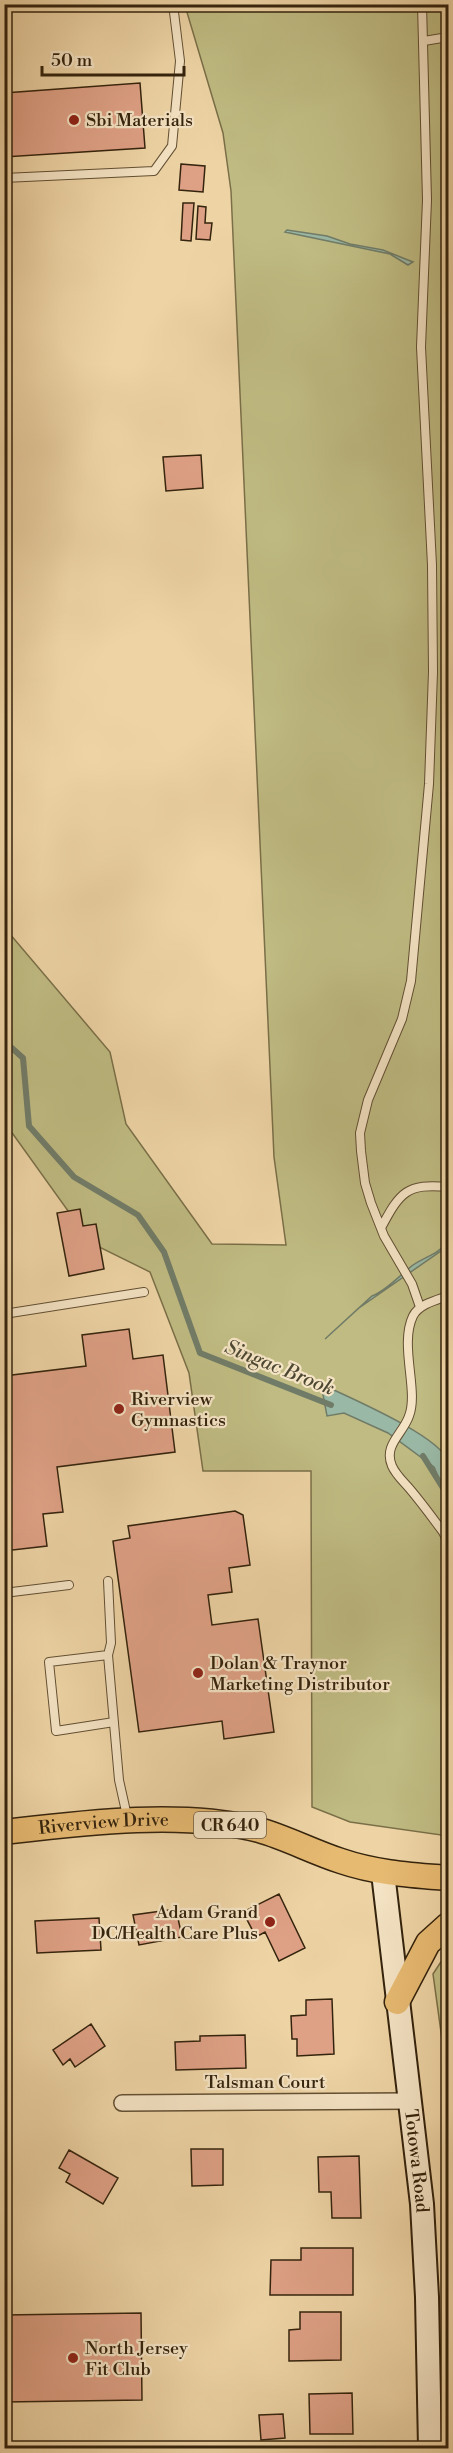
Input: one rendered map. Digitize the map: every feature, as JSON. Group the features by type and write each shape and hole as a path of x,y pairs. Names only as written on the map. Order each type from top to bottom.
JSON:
{"main road":[{"name":"Riverview Drive","path":"4,1832 128,1820 180,1821 258,1830 340,1861 383,1873 448,1878"},
{"name":"Totowa Road","path":"383,1873 422,2204 430,2448"},
{"path":"397,2002 428,1943 448,1925"}],"street":[{"name":"Talsman Court","path":"122,2103 409,2101"}],"lane":[{"path":"4,178 154,171 172,146 180,61 173,4"},
{"path":"420,1307 412,1284 381,1228 365,1183 360,1133 368,1100 402,1019 411,981 432,740 432,565 421,347 427,200 422,4"},
{"path":"424,41 448,37"},
{"path":"381,1228 400,1197 411,1189 424,1185 448,1187"},
{"path":"4,1314 144,1293"},
{"path":"448,1296 420,1307 414,1315 409,1330 409,1417 390,1449 392,1466 443,1532 448,1542"},
{"path":"108,1581 111,1643 108,1654 119,1780 128,1820"},
{"path":"4,1593 69,1585"},
{"path":"108,1654 49,1662 56,1731 114,1722"}],"shaded area":[{"path":"187,4 448,5 448,1836 350,1822 312,1807 311,1471 203,1471 189,1373 150,1272 91,1243 5,1123 4,927 110,1052 126,1124 212,1244 286,1245 274,1157 231,191 223,133 186,9"},
{"path":"287,230 327,236 350,244 383,250 413,262 408,265 390,254 285,232"},
{"path":"448,1242 448,1246 359,1308 325,1339 372,1296"},
{"path":"321,1384 371,1407 430,1441 442,1452 448,1462 448,1499 434,1467 388,1433 344,1413 327,1416"},
{"path":"448,1951 448,2083 433,1974"},
{"path":"448,2212 448,2448 445,2246"}],"building":[{"name":"Sbi Materials","path":"140,83 145,148 4,157 4,93"},
{"path":"181,164 205,166 203,192 179,190"},
{"path":"183,203 194,203 191,241 181,240"},
{"path":"198,206 206,207 205,223 212,223 210,240 196,239"},
{"path":"201,455 203,488 166,491 163,457"},
{"path":"80,1209 83,1226 96,1224 104,1269 69,1276 57,1213"},
{"path":"129,1329 133,1359 163,1355 175,1452 57,1467 63,1512 43,1514 47,1546 4,1551 4,1376 86,1366 82,1335"},
{"name":"Dolan & Traynor Marketing Distributor","path":"235,1511 243,1515 250,1565 229,1568 232,1592 208,1595 212,1625 258,1619 274,1732 224,1739 222,1721 139,1732 113,1541 130,1538 128,1526"},
{"name":"Adam Grand DC/Health Care Plus","path":"279,1894 305,1948 279,1961 265,1932 256,1937 243,1912"},
{"path":"176,1909 182,1937 139,1945 133,1915"},
{"path":"99,1918 101,1950 37,1953 35,1921"},
{"path":"332,1999 334,2054 297,2056 297,2039 292,2039 291,2016 306,2015 306,2000"},
{"path":"91,2024 105,2046 75,2067 70,2059 63,2065 53,2050"},
{"path":"245,2035 246,2068 176,2070 175,2042 200,2041 200,2036"},
{"path":"191,2149 223,2149 223,2185 192,2186"},
{"path":"69,2150 118,2178 103,2204 66,2182 70,2174 59,2168"},
{"path":"359,2156 361,2218 332,2218 331,2192 319,2192 318,2157"},
{"path":"301,2248 353,2248 353,2295 270,2295 271,2260 301,2260"},
{"path":"300,2312 341,2312 341,2360 289,2361 289,2330 300,2329"},
{"name":"North Jersey Fit Club","path":"141,2313 142,2400 4,2402 4,2315"},
{"path":"352,2393 353,2434 310,2434 309,2394"},
{"path":"283,2414 285,2438 261,2440 259,2415"}],"waterway":[{"name":"Singac Brook","path":"4,1041 23,1058 29,1126 74,1177 138,1215 164,1252 200,1353 331,1405"},
{"name":"Singac Brook","path":"423,1456 448,1496"}],"place":[{"name":"Sbi Materials","path":"74,120"},
{"name":"Riverview Gymnastics","path":"119,1409"},
{"name":"Dolan & Traynor Marketing Distributor","path":"198,1673"},
{"name":"Adam Grand DC/Health Care Plus","path":"270,1922"},
{"name":"North Jersey Fit Club","path":"73,2358"}]}
